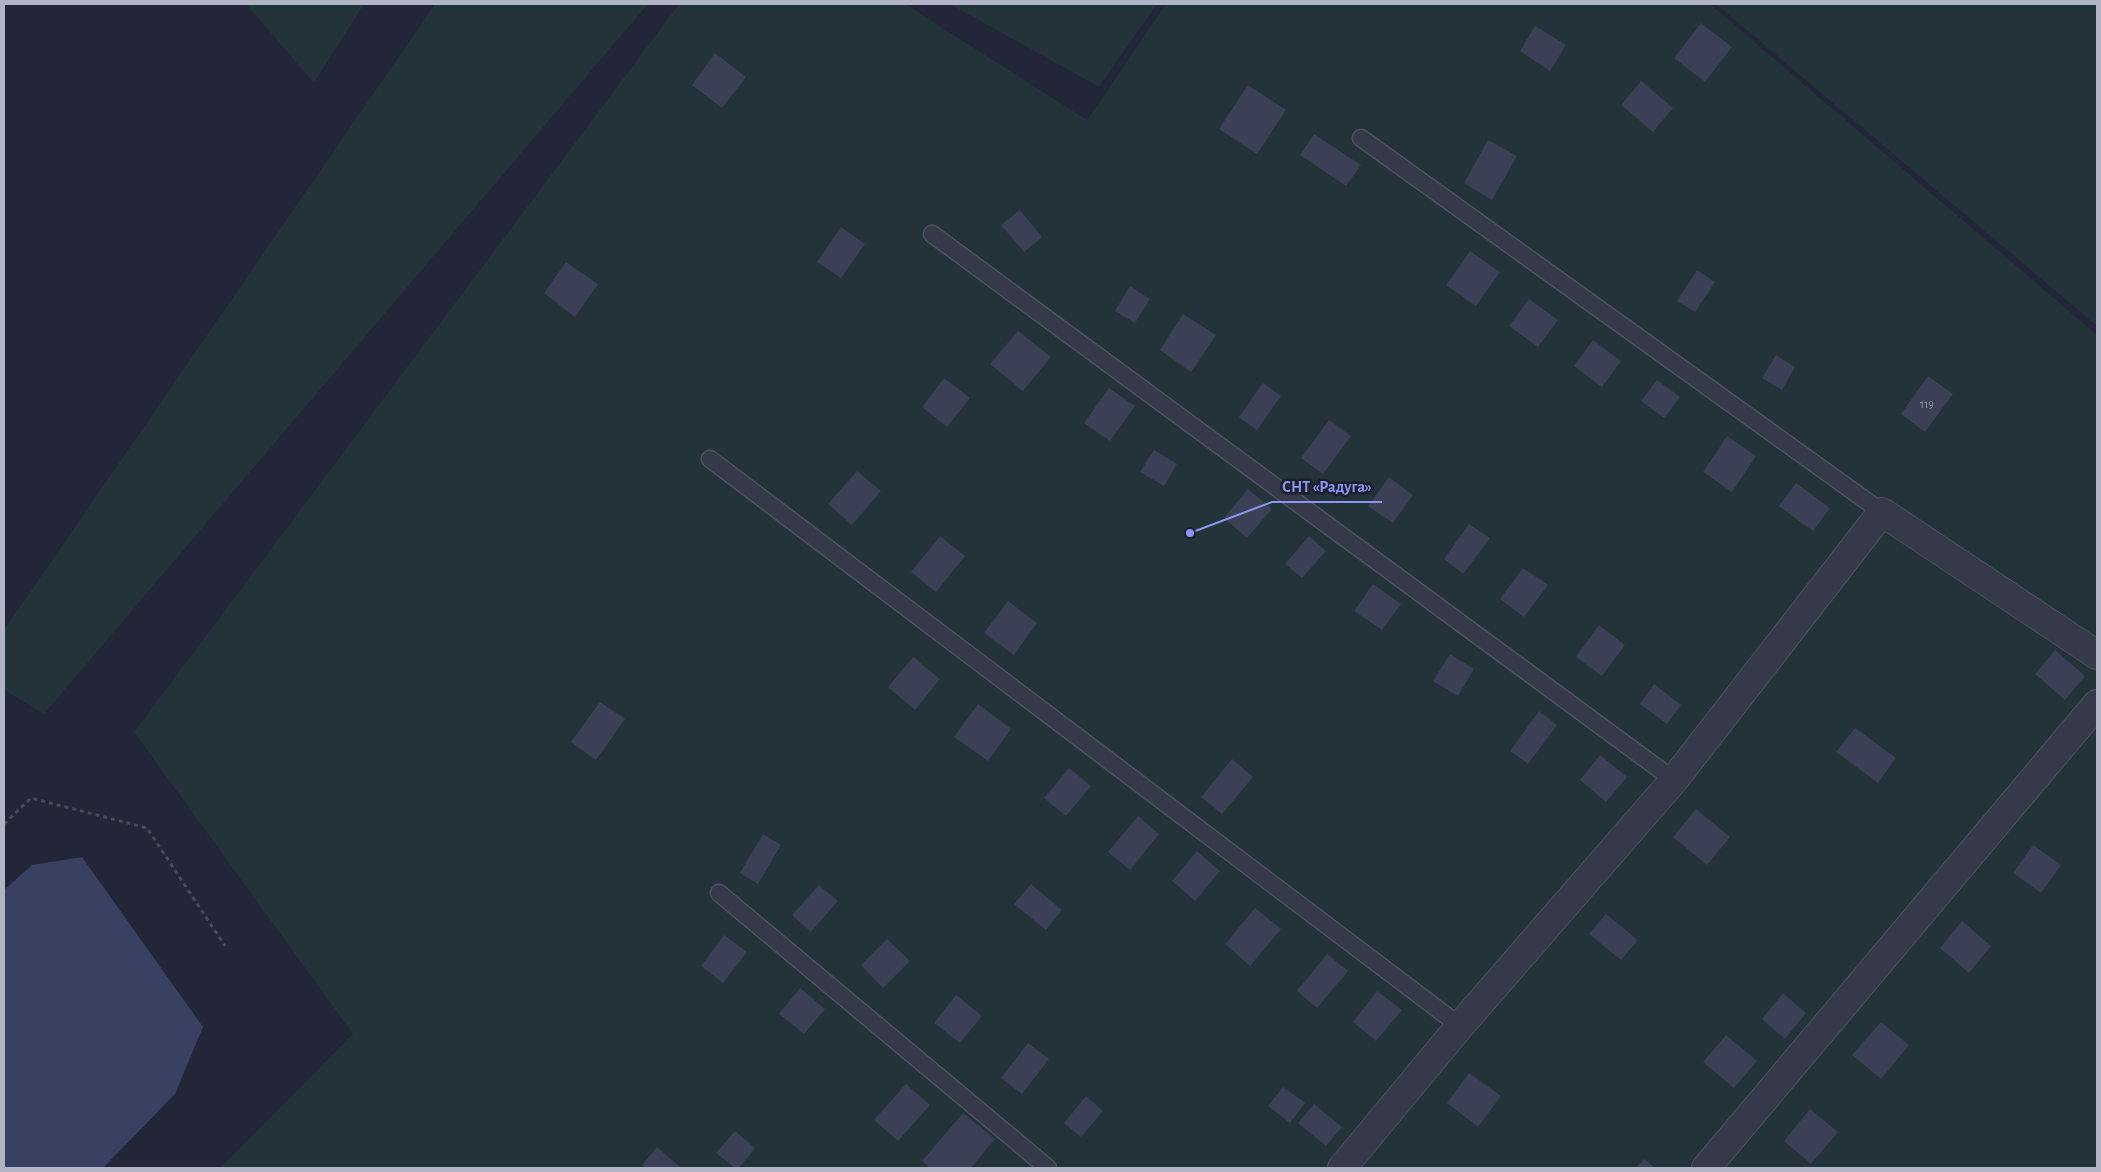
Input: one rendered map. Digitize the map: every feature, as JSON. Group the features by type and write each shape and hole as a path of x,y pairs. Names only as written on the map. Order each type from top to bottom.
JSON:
{"street":[{"path":"1342,1168 1460,1026 1674,780 1882,512 2097,655"},
{"path":"1706,1168 2097,704"}],"lane":[{"path":"1361,138 1882,512"},
{"path":"932,234 1674,780"},
{"path":"710,459 1460,1026"},
{"path":"719,893 1048,1168"}],"path":[{"path":"4,824 31,798 147,828 225,946"}],"shaded area":[{"path":"246,4 364,4 314,83"},
{"path":"435,4 648,4 44,714 4,690 4,630"},
{"path":"679,4 905,4 1087,120 1166,4 1710,4 2097,335 2097,1168 220,1168 353,1034 134,732"},
{"path":"950,4 1157,4 1099,87"},
{"path":"1716,4 2097,4 2097,326"}],"water":[{"path":"82,857 203,1027 175,1094 103,1168 4,1168 4,890 32,865"}],"building":[{"path":"1701,23 1732,47 1705,82 1674,58"},
{"path":"1535,26 1566,45 1550,71 1520,51"},
{"path":"715,53 746,77 722,108 692,85"},
{"path":"1641,81 1673,108 1653,132 1621,105"},
{"path":"1248,85 1286,110 1257,154 1219,129"},
{"path":"1314,134 1361,165 1346,186 1300,155"},
{"path":"1488,140 1517,156 1492,200 1464,183"},
{"path":"1020,210 1042,237 1024,252 1001,225"},
{"path":"841,227 865,244 841,278 817,262"},
{"path":"1470,251 1500,272 1476,306 1446,285"},
{"path":"566,262 598,284 575,317 544,293"},
{"path":"1697,270 1715,282 1695,312 1677,301"},
{"path":"1130,286 1150,299 1135,323 1115,311"},
{"path":"1529,299 1558,320 1538,347 1509,326"},
{"path":"1183,314 1216,335 1191,372 1160,350"},
{"path":"1018,331 1051,357 1023,391 990,364"},
{"path":"1593,340 1621,361 1602,387 1574,366"},
{"path":"1776,355 1795,367 1782,390 1762,378"},
{"path":"1928,376 1953,394 1925,432 1901,414"},
{"path":"944,378 970,398 947,427 922,407"},
{"path":"1657,380 1680,397 1664,418 1641,401"},
{"path":"1263,383 1281,396 1257,430 1239,417"},
{"path":"1109,388 1135,406 1110,441 1084,423"},
{"path":"1329,420 1351,436 1323,474 1301,458"},
{"path":"1727,436 1756,456 1732,492 1703,472"},
{"path":"1154,450 1177,464 1164,486 1140,472"},
{"path":"857,471 881,491 852,525 828,504"},
{"path":"1389,477 1413,495 1393,523 1368,506"},
{"path":"1796,483 1830,508 1813,531 1779,506"},
{"path":"1248,489 1272,509 1247,538 1224,518"},
{"path":"1469,524 1490,538 1463,574 1444,559"},
{"path":"940,536 965,556 936,592 911,572"},
{"path":"1309,536 1326,551 1302,578 1285,564"},
{"path":"1523,568 1548,585 1524,617 1500,599"},
{"path":"1373,584 1401,604 1382,630 1354,611"},
{"path":"1008,601 1037,623 1014,655 984,633"},
{"path":"1599,625 1625,645 1602,676 1576,657"},
{"path":"2055,650 2085,676 2065,700 2035,674"},
{"path":"1450,654 1474,669 1458,696 1433,681"},
{"path":"913,657 940,679 915,710 888,687"},
{"path":"1654,684 1681,705 1667,724 1640,704"},
{"path":"600,702 625,719 596,760 571,742"},
{"path":"978,704 1011,729 988,761 954,737"},
{"path":"1539,711 1557,725 1528,764 1510,751"},
{"path":"1855,728 1896,758 1878,783 1836,752"},
{"path":"1600,755 1627,777 1606,802 1580,780"},
{"path":"1232,759 1253,777 1222,814 1201,797"},
{"path":"1069,768 1091,786 1066,816 1044,798"},
{"path":"1696,809 1730,837 1707,865 1673,837"},
{"path":"1138,816 1159,834 1130,870 1108,852"},
{"path":"763,834 781,845 758,884 740,873"},
{"path":"2033,845 2061,865 2041,893 2013,873"},
{"path":"1197,851 1220,871 1195,901 1172,881"},
{"path":"1031,884 1062,910 1046,930 1014,904"},
{"path":"819,885 838,901 811,932 792,915"},
{"path":"1255,908 1281,929 1250,966 1225,944"},
{"path":"1606,914 1638,940 1621,960 1589,934"},
{"path":"1962,921 1991,946 1969,973 1940,948"},
{"path":"724,935 747,952 723,983 701,966"},
{"path":"887,939 910,961 883,988 861,965"},
{"path":"1327,954 1348,971 1317,1008 1297,991"},
{"path":"800,988 825,1009 804,1034 779,1014"},
{"path":"1377,991 1402,1010 1376,1041 1353,1022"},
{"path":"1783,993 1806,1013 1785,1039 1762,1019"},
{"path":"956,995 982,1016 960,1043 934,1023"},
{"path":"1881,1022 1909,1045 1881,1079 1852,1055"},
{"path":"1726,1035 1757,1061 1734,1088 1703,1062"},
{"path":"1028,1043 1049,1059 1022,1094 1001,1078"},
{"path":"1469,1073 1501,1096 1478,1127 1447,1103"},
{"path":"906,1084 930,1105 898,1141 874,1120"},
{"path":"1283,1087 1305,1103 1290,1123 1268,1106"},
{"path":"1086,1096 1103,1111 1081,1137 1064,1123"},
{"path":"1314,1104 1342,1127 1326,1146 1298,1123"},
{"path":"1810,1109 1838,1132 1811,1164 1784,1141"},
{"path":"963,1113 995,1139 971,1168 930,1168 922,1161"},
{"path":"735,1131 755,1148 739,1168 735,1168 716,1153"},
{"path":"657,1147 680,1167 646,1168 642,1165"},
{"path":"1644,1159 1655,1168 1636,1168"}],"place":[{"name":"СНТ «Радуга»","path":"1190,533"}]}
